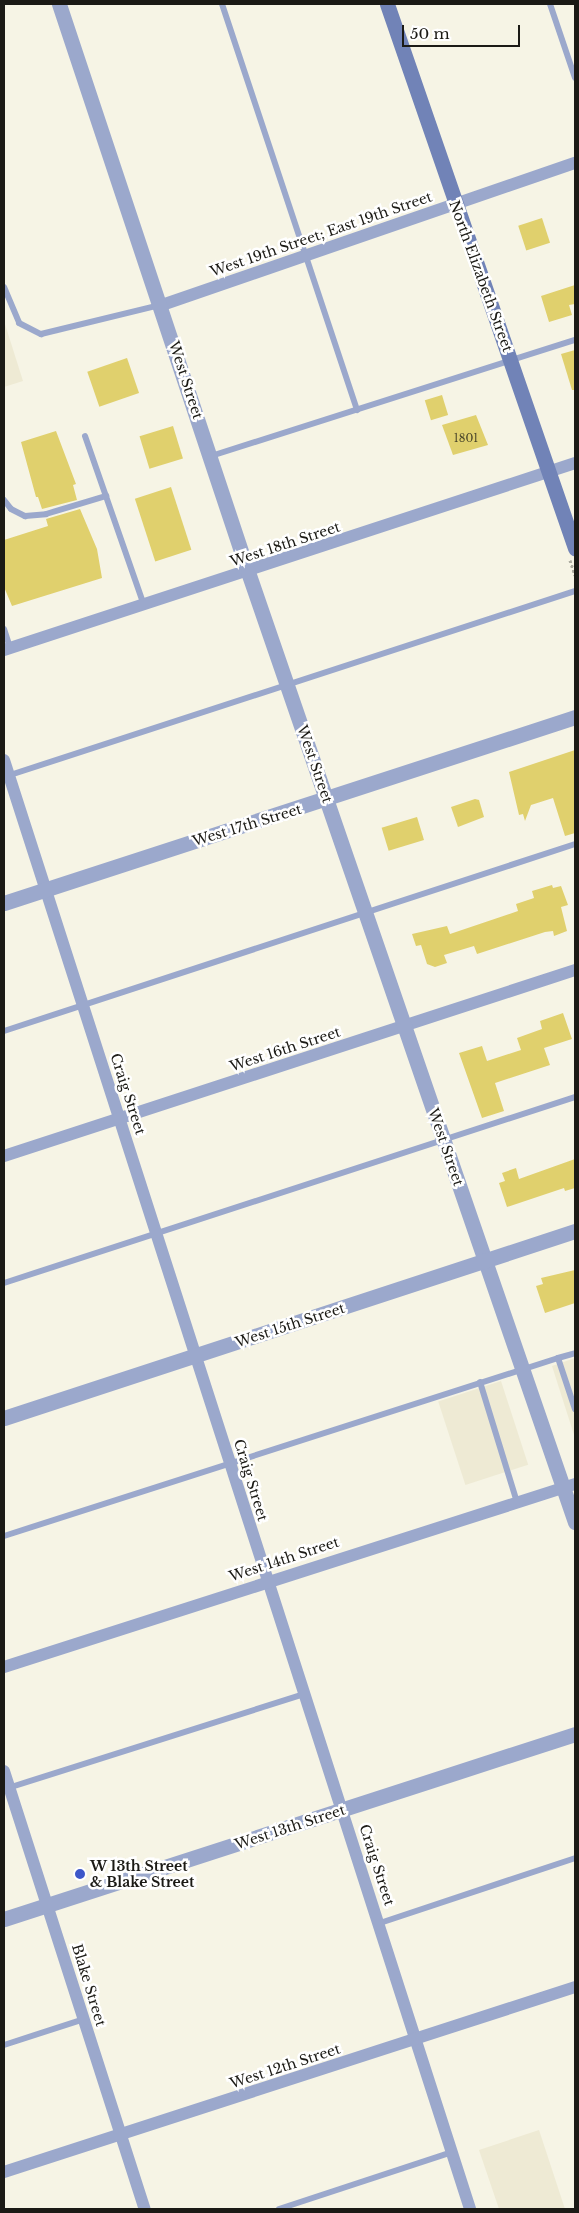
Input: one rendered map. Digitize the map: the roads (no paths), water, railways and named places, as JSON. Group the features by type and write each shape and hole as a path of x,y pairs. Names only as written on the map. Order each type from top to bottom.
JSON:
{"main road":[{"name":"North Elizabeth Street","path":"387,4 455,204 550,471 575,548"}],"street":[{"name":"West Street","path":"59,4 162,305 248,572 328,800 485,1262 522,1368 569,1485 575,1522"},
{"name":"West 19th Street; East 19th Street","path":"162,305 575,163"},
{"name":"West 18th Street","path":"7,649 248,572 575,463"},
{"name":"West 17th Street","path":"4,903 328,800 575,717"},
{"name":"Craig Street","path":"4,760 6,777 120,1118 267,1580 380,1922 470,2209"},
{"name":"West 16th Street","path":"4,1156 575,970"},
{"name":"West 15th Street","path":"4,1418 575,1231"},
{"name":"West 14th Street","path":"4,1667 267,1580 569,1485"},
{"name":"West 13th Street","path":"4,1919 575,1734"},
{"name":"Blake Street","path":"4,1771 6,1788 48,1905 145,2209"},
{"name":"West 12th Street","path":"4,2172 575,1987"}],"lane":[{"path":"222,4 307,254 357,410"},
{"path":"550,4 575,78"},
{"path":"4,287 19,323 29,331 41,334 162,305"},
{"path":"211,456 512,362 575,340"},
{"path":"85,436 144,605"},
{"path":"4,500 11,509 26,516 46,514 106,496"},
{"path":"6,777 575,591"},
{"path":"4,629 7,649"},
{"path":"4,1031 575,844"},
{"path":"4,1283 575,1098"},
{"path":"4,1536 522,1368 575,1353"},
{"path":"558,1358 575,1409"},
{"path":"480,1382 517,1502"},
{"path":"6,1788 304,1694"},
{"path":"380,1922 575,1858"},
{"path":"4,2045 84,2019"},
{"path":"279,2209 452,2152"}],"place":[{"name":"W 13th Street & Blake Street","path":"80,1874"}]}
